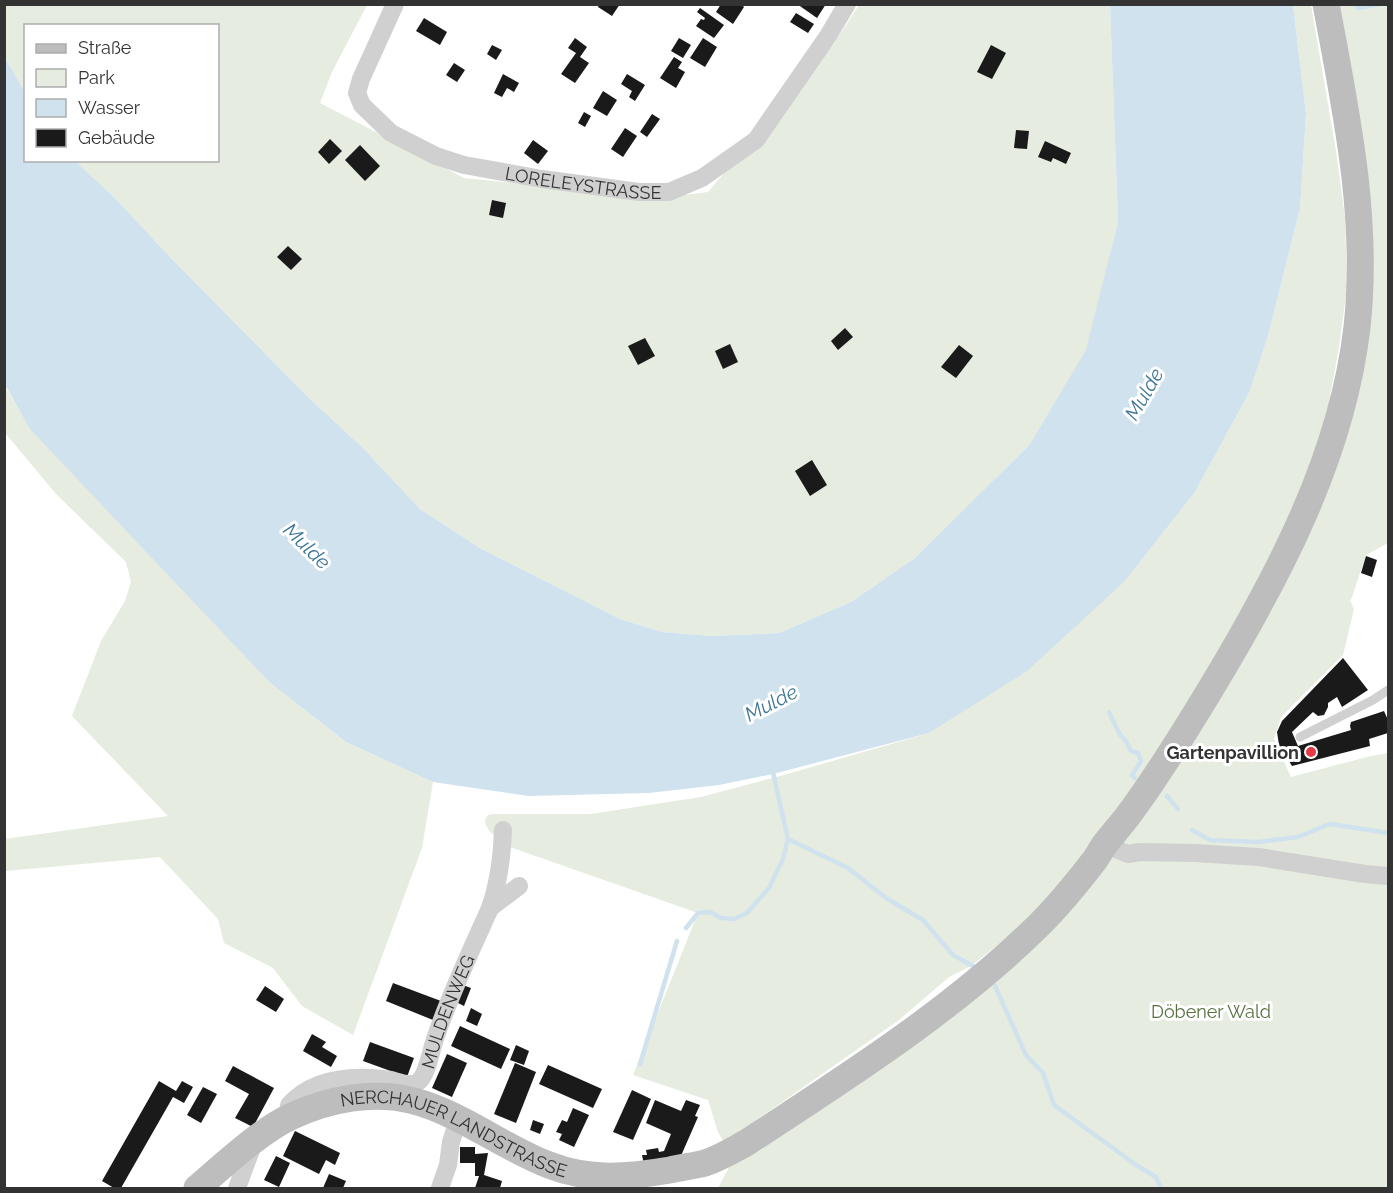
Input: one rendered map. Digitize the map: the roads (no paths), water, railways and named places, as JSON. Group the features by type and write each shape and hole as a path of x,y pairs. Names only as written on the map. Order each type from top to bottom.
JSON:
{"main road":[{"name":"NERCHAUER LANDSTRASSE","path":"197,1188 256,1139 288,1118 333,1102 378,1096 414,1101 434,1108 516,1150 591,1182 628,1182 648,1174 704,1163 746,1143 900,1039 980,978 1040,924 1097,858 1103,846 1127,817 1192,719 1255,613 1276,574 1312,493 1337,423 1357,328 1360,246 1353,154 1326,4"}],"street":[{"name":"LORELEYSTRASSE","path":"395,4 361,79 357,93 362,105 391,132 436,156 464,165 542,179 639,192 669,192 702,178 756,140 828,36 847,4"},
{"name":"MULDENWEG","path":"288,1118 289,1104 297,1095 340,1078 373,1078 410,1084 418,1082 425,1072 444,1012 490,908 501,868 503,830"},
{"path":"1103,846 1128,854 1140,852 1259,856 1389,876"},
{"path":"490,908 519,886"},
{"path":"440,1188 448,1165 451,1142 458,1120"},
{"path":"237,1188 256,1139"}],"lane":[{"path":"1300,737 1389,690"}],"water":[{"name":"Mulde","path":"1110,5 1293,5 1306,113 1300,209 1268,336 1250,391 1195,492 1125,581 1027,671 929,733 773,774 719,785 649,793 529,796 433,782 346,742 269,682 30,429 5,385 5,58 24,90 24,162 76,162 113,196 309,398 363,448 420,509 480,548 620,619 662,632 712,636 779,633 851,602 915,558 1030,444 1086,350 1118,222"}],"waterway":[{"path":"1358,4 1358,8 1380,4"},
{"path":"1109,712 1131,751 1138,753 1141,761 1132,775 1135,778"},
{"path":"772,768 788,839 848,868 886,898 923,920 953,955 973,966"},
{"path":"1167,796 1178,809"},
{"path":"1192,830 1210,840 1259,842 1298,837 1330,824 1388,833"},
{"path":"686,928 698,913 710,912 721,918 734,919 747,913 769,888 783,859 788,839"},
{"path":"640,1064 677,941"},
{"path":"995,986 1026,1055 1043,1073 1054,1105 1156,1177 1161,1188"}],"place":[{"name":"Gartenpavillion","path":"1311,752"}],"park label":[{"name":"Döbener Wald","path":"1211,1011"}]}
